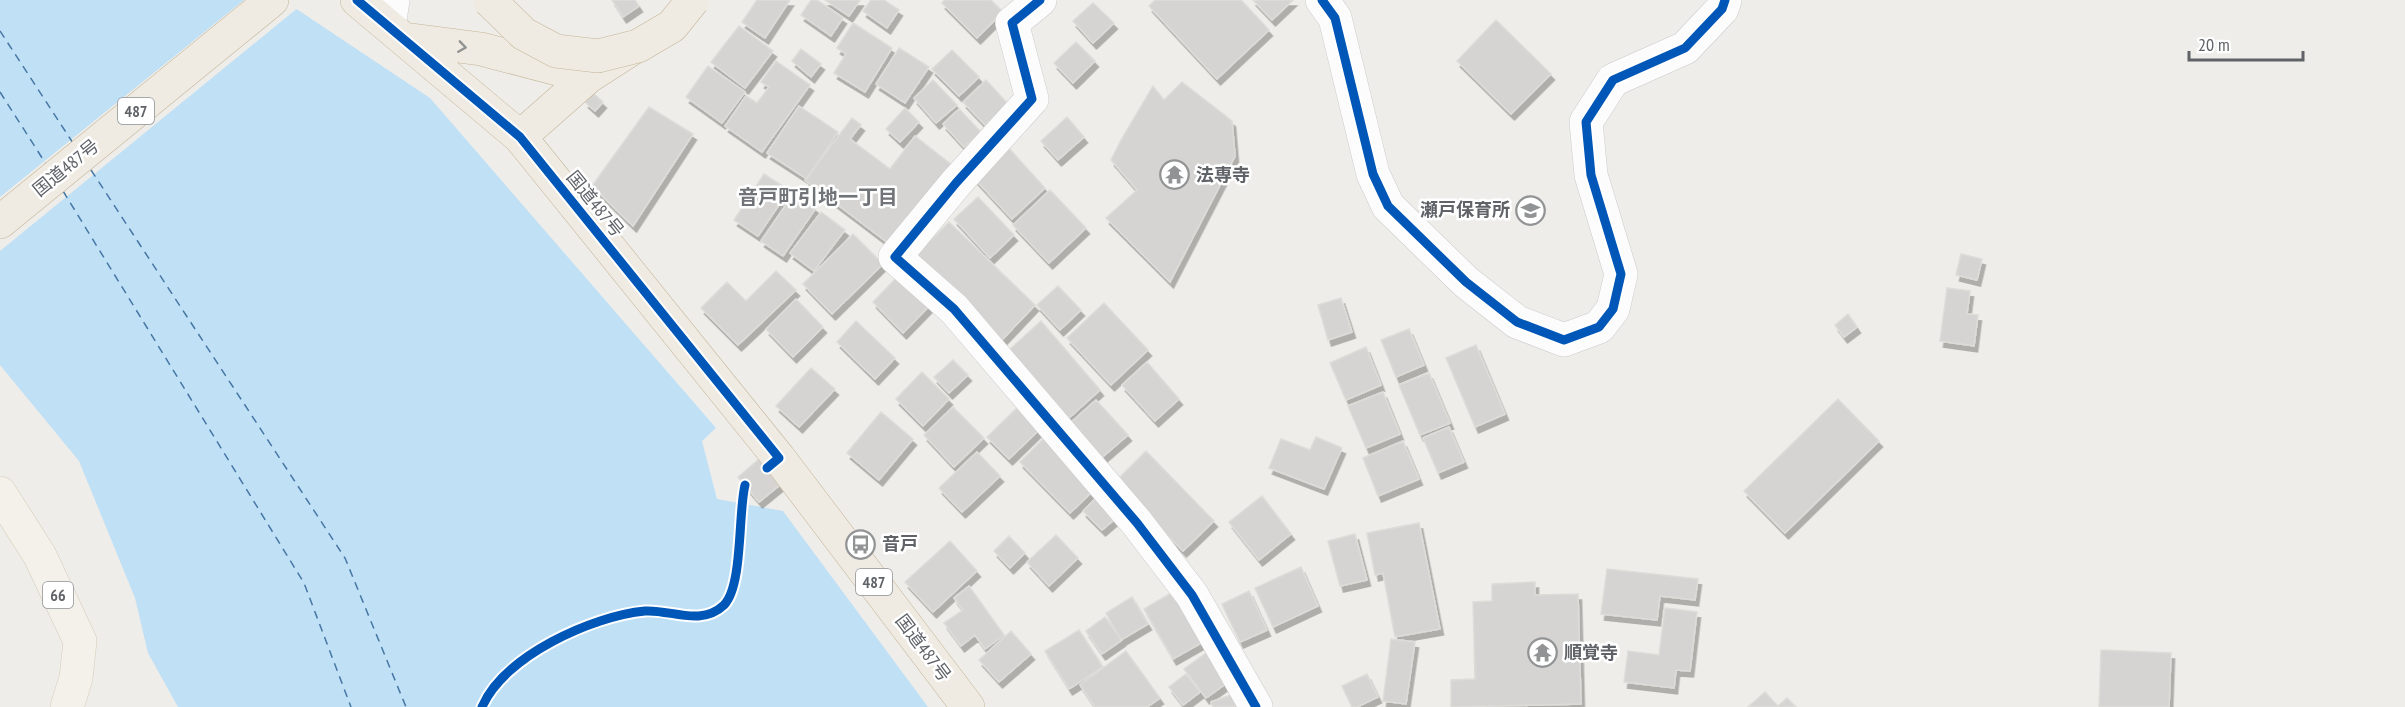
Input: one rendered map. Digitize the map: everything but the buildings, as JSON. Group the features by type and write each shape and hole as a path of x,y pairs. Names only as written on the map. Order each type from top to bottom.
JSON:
{"highway":[{"name":"国道487号","path":"0,222 272,0"},
{"name":"国道487号","path":"357,0 395,21 520,137 779,458 968,707"},
{"path":"489,0 524,34 556,51 598,56 638,46 672,26 693,0"},
{"path":"520,137 588,77 623,56 663,23 682,0"},
{"path":"395,21 481,49 588,77"}],"main road":[{"name":"66","path":"0,493 39,556 80,641 76,678 67,707"}],"street":[{"path":"1040,0 1012,23 1032,99 956,183 895,257 954,309 1137,523 1192,594 1256,707"},
{"path":"1322,0 1335,18 1372,174 1388,206 1466,282 1517,322 1564,340 1599,327 1613,309 1621,274 1591,175 1586,122 1613,80 1685,48 1722,9 1725,0"}],"water":[{"path":"0,0 283,0 430,98 716,428 702,441 717,499 783,511 928,707 178,707 148,653 135,598 79,461 0,365"}],"pier":[{"path":"244,0 289,0 299,7 0,251 0,197"}],"ferry route":[{"path":"0,31 73,143"},
{"path":"0,92 46,164"},
{"path":"91,170 345,558 406,707"},
{"path":"63,191 304,583 351,707"}],"cycle path":[{"path":"357,0 520,137 779,458 767,468"},
{"path":"1040,0 1012,23 1032,99 956,183 895,257 954,309 1137,523 1192,595 1256,707"},
{"path":"1322,0 1335,18 1373,174 1388,206 1466,282 1517,322 1564,340 1599,327 1613,309 1621,274 1591,175 1586,122 1613,80 1685,48 1722,9 1725,0"},
{"path":"482,707 493,688 509,671 529,656 576,630 624,614 655,611 695,616 705,615 724,605 730,596 737,566 745,485"}],"place":[{"name":"法専寺","path":"1175,175"},
{"name":"瀬戸保育所","path":"1531,210"},
{"name":"音戸","path":"861,544"},
{"name":"順覚寺","path":"1543,653"}],"district":[{"name":"音戸町引地一丁目","path":"818,197"}]}
